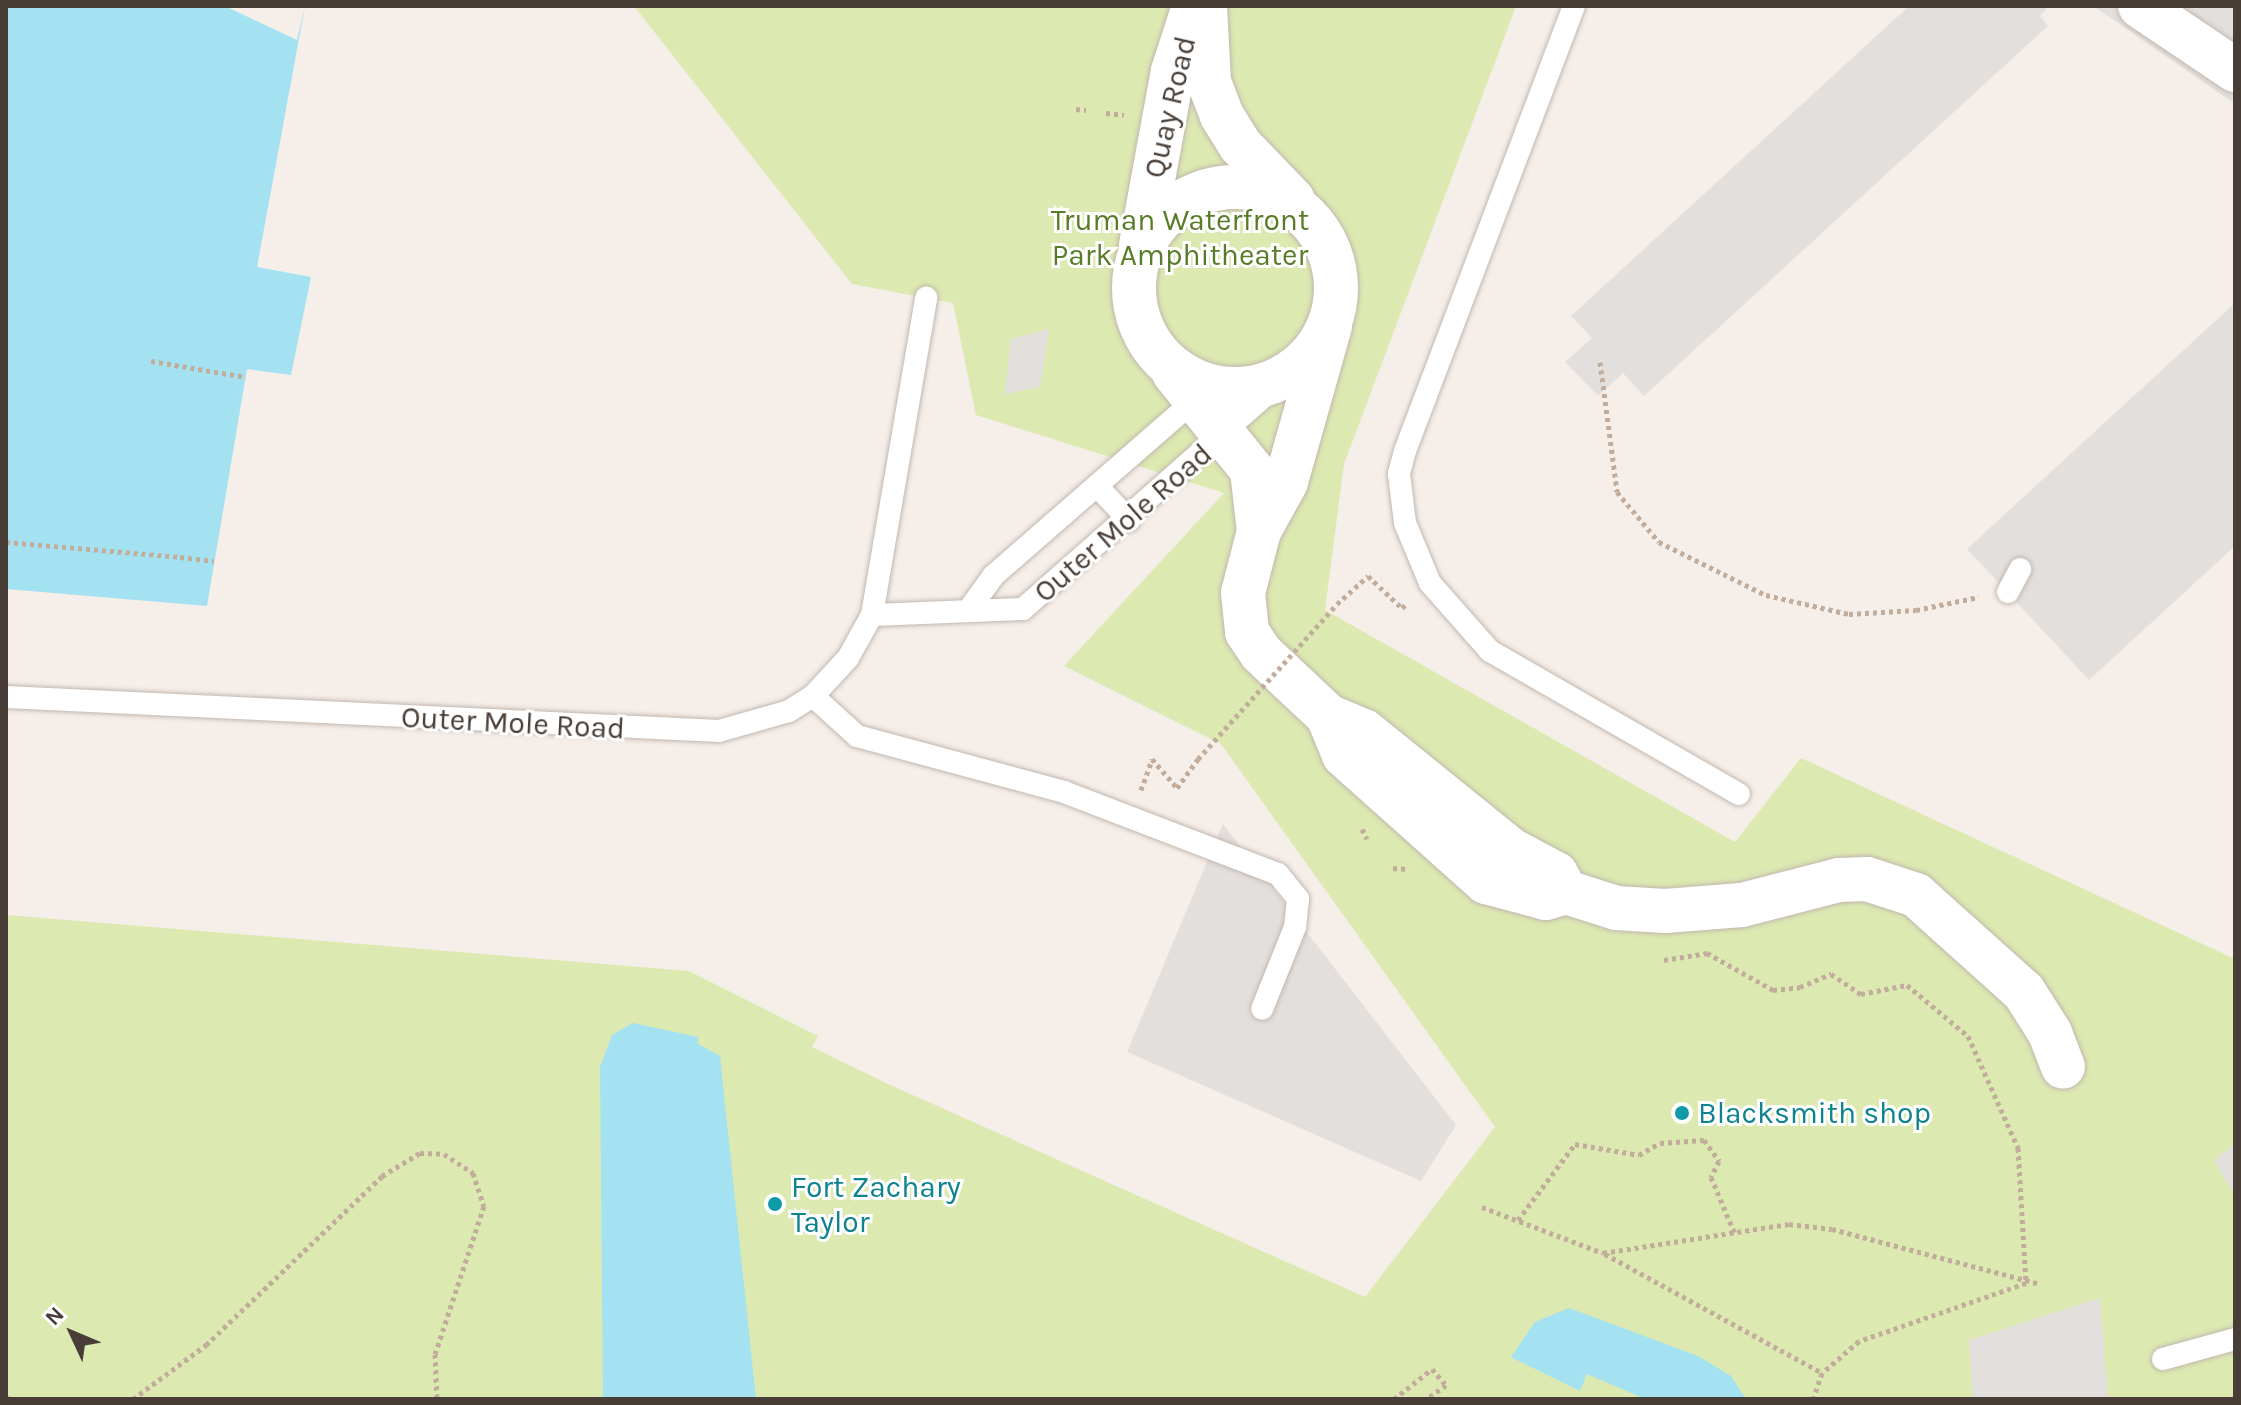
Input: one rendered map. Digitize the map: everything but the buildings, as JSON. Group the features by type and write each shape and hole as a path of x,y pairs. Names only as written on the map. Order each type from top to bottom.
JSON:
{"street":[{"name":"Quay Road","path":"1139,256 1173,71 1194,6"},
{"name":"Quay Road","path":"1205,6 1209,82 1222,116 1240,145 1308,216"},
{"path":"2140,6 2235,70"},
{"path":"1259,531 1252,470 1226,434 1159,355 1137,314 1134,291 1139,256 1152,229 1173,208 1213,190 1257,188 1285,198 1308,216 1325,240 1335,268 1337,297 1286,482 1259,531 1243,593 1247,632 1261,653 1328,716 1364,731 1495,837 1556,874 1566,892"},
{"path":"1159,355 1203,384 1233,390 1264,386 1292,372 1315,351 1330,326"},
{"path":"1328,716 1344,755 1469,872 1546,898 1566,892 1616,908 1695,911 1768,900 1839,880 1891,885 1916,895 2006,973 2037,1009 2063,1067"},
{"path":"1469,872 1495,837"}],"lane":[{"path":"1574,6 1405,451 1399,474 1405,523 1425,575 1490,651 1739,794"},
{"path":"872,615 926,298"},
{"name":"Outer Mole Road","path":"6,697 719,731 789,711 813,696 848,658 872,615 970,608 1023,609 1129,520 1292,372"},
{"name":"Outer Mole Road","path":"970,608 993,576 1196,399"},
{"path":"1097,486 1129,520"},
{"path":"2008,592 2020,569"},
{"path":"813,696 847,729 867,740 1064,792 1278,874 1298,899 1295,927 1262,1009"},
{"path":"2163,1359 2235,1339"}],"path":[{"path":"1076,109 1086,110"},
{"path":"151,361 246,377"},
{"path":"1600,362 1617,492 1659,542 1766,595 1849,614 1916,610 2008,592"},
{"path":"6,542 182,557"},
{"path":"172,556 214,561"},
{"path":"1152,759 1177,788 1337,604 1368,576 1393,600"},
{"path":"1664,960 1707,953 1773,990 1800,987 1831,974 1861,994 1907,985 1938,1006 1968,1036 2018,1148 2026,1283"},
{"path":"1518,1220 1575,1144 1639,1155 1660,1143 1704,1140 1719,1161 1711,1177 1735,1234"},
{"path":"133,1399 206,1345 382,1176 420,1153 444,1154 473,1173 484,1206 435,1354 437,1399"},
{"path":"1482,1207 1603,1253 1822,1373"},
{"path":"1603,1253 1789,1224 1832,1229 2026,1283 2040,1284"},
{"path":"1813,1399 1822,1373 1859,1341 2026,1283"},
{"path":"1394,1399 1432,1369 1446,1385 1427,1399"}],"green space":[{"name":"Truman Waterfront Park Amphitheater","path":"634,6 1516,6 1344,464 1325,610 1735,842 1801,758 2235,959 2235,1399 6,1399 6,915 689,971 818,1036 812,1047 888,1084 1365,1297 1495,1127 1221,744 1064,666 1224,493 976,415 953,303 852,284"}],"shaded area":[{"path":"1909,6 2049,6 2040,16 2048,26 1644,396 1623,373 1598,396 1565,362 1592,338 1571,316"},
{"path":"2093,6 2235,6 2235,104 2111,18"},
{"path":"2235,303 2235,546 2089,680 1967,549"},
{"path":"1049,329 1040,387 1005,394 1011,339"},
{"path":"1223,824 1456,1125 1421,1181 1127,1052"},
{"path":"2235,1144 2235,1196 2214,1160"},
{"path":"2100,1298 2108,1399 1973,1399 1969,1340"}],"water":[{"path":"6,6 305,6 257,267 311,277 291,375 247,369 207,606 6,589"},
{"path":"633,1023 698,1037 698,1044 720,1056 756,1399 603,1399 600,1067 612,1035"},
{"path":"1569,1308 1698,1356 1731,1376 1746,1399 1645,1399 1587,1374 1580,1391 1511,1357 1535,1322"}],"pier":[{"path":"225,6 305,6 297,40"}],"place":[{"name":"Blacksmith shop","path":"1682,1113"},
{"name":"Fort Zachary Taylor","path":"775,1204"}]}
